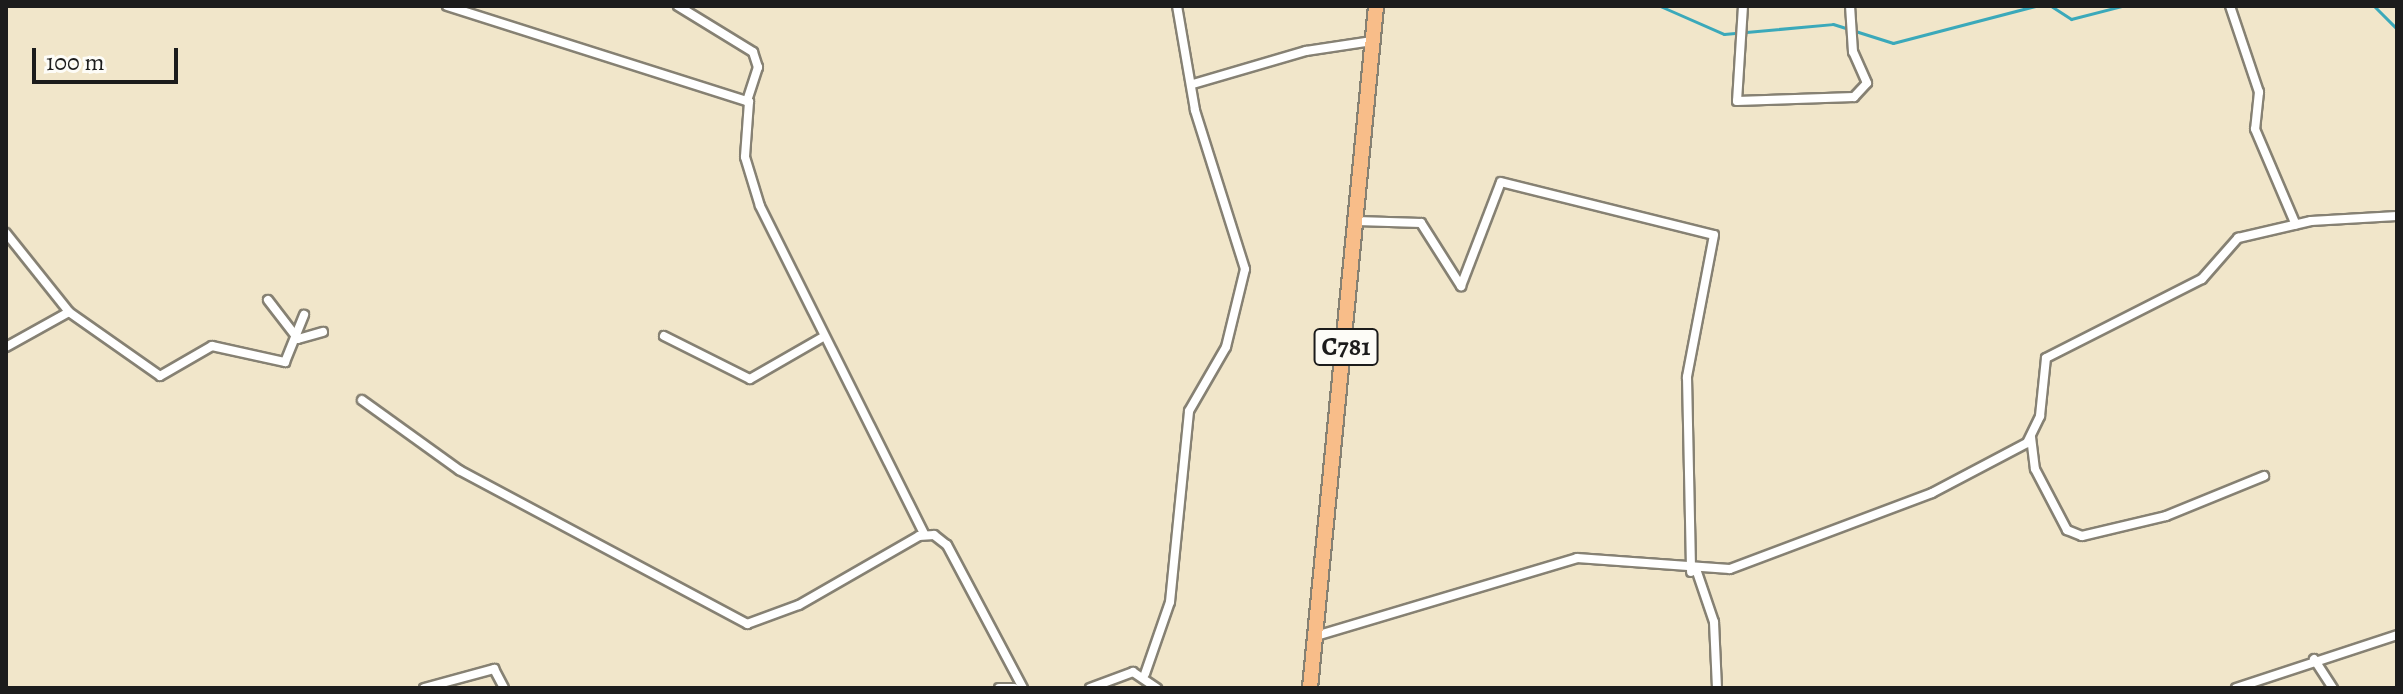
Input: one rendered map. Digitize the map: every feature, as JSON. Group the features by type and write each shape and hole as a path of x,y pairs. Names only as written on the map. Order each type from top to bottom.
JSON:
{"main road":[{"name":"C781","path":"1310,688 1376,6"}],"street":[{"path":"447,6 747,101"},
{"path":"678,6 753,52 758,67 747,101 750,178 823,337 924,534 947,545 1023,688"},
{"path":"1145,674 1170,602 1189,411 1226,347 1245,269 1193,84 1177,6"},
{"path":"1743,6 1737,101 1841,100 1862,90 1866,69 1853,52 1850,6"},
{"path":"2230,6 2259,92 2255,129 2296,225"},
{"path":"1193,84 1306,51 1372,41"},
{"path":"1357,221 1421,223 1460,286 1501,182 1714,235 1687,377 1694,572 1714,622 1717,688"},
{"path":"2264,476 2166,516 2082,536 2067,530 2035,469 2031,437 2046,358 2202,279 2238,238 2296,225 2397,216"},
{"path":"6,233 69,312 160,376 212,346 285,362 298,339 304,315"},
{"path":"268,300 298,339"},
{"path":"6,347 69,312"},
{"path":"298,339 323,332"},
{"path":"664,336 750,379 823,337"},
{"path":"362,400 459,470 747,624 799,605 924,534"},
{"path":"1316,636 1577,558 1604,555 1694,572 1730,569 1932,493 2014,454 2031,437"},
{"path":"2236,688 2314,659 2397,635"},
{"path":"2314,659 2333,688"},
{"path":"424,688 494,669 504,688"},
{"path":"1090,688 1145,674"},
{"path":"1145,674 1157,688"},
{"path":"999,688 1014,688"}],"waterway":[{"path":"1660,6 1724,34 1833,24 1893,43 2035,6"},
{"path":"2051,6 2071,19 2122,6"},
{"path":"2374,6 2397,29"}]}
